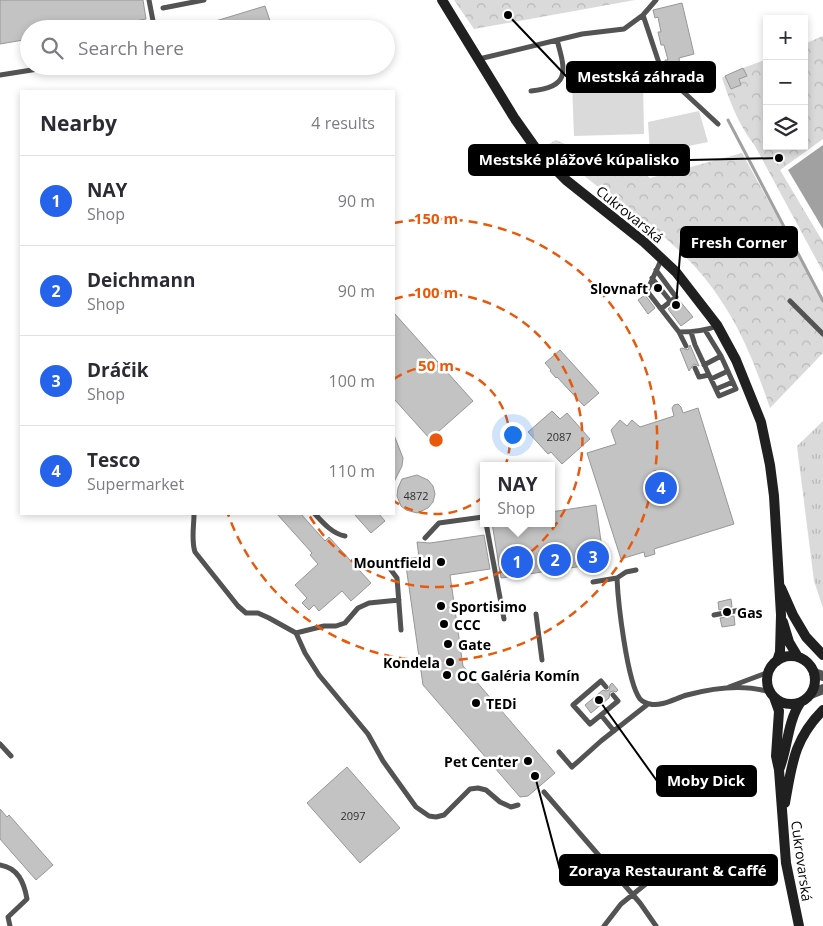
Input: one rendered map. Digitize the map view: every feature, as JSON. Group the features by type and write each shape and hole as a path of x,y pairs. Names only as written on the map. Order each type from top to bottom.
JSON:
{"main road":[{"name":"Cukrovarská","path":"442,0 514,119 539,153 566,180 662,258 676,272 717,326 736,360 760,422 770,465 774,496 780,615 780,652 767,679 779,711 776,756 779,770 782,821 786,863 799,926"},
{"path":"779,583 793,615 806,637 823,655"},
{"name":"Cukrovarská","path":"779,770 793,714 800,703 811,694 819,675 811,666 798,657 789,642 780,615"},
{"path":"777,661 791,656 798,657"},
{"path":"772,695 782,703 800,703"},
{"path":"782,821 791,767 798,743 812,721 823,710"}],"street":[{"path":"811,694 823,689"}],"lane":[{"path":"149,0 153,20"},
{"path":"163,8 204,0"},
{"path":"478,59 582,34 624,29 643,15 656,0"},
{"path":"643,15 662,72 718,124"},
{"path":"531,91 545,90 556,85 562,76 563,62 557,40"},
{"path":"0,75 20,72"},
{"path":"662,258 647,291 679,332 686,346"},
{"path":"656,270 676,297 661,309"},
{"path":"652,278 671,302"},
{"path":"790,301 823,334"},
{"path":"679,332 705,330 717,326"},
{"path":"691,332 719,396 736,389 721,356 705,330"},
{"path":"704,365 721,356"},
{"path":"695,368 700,377 710,377 728,372"},
{"path":"716,389 733,382"},
{"path":"194,515 195,534 192,544 195,552 238,606 246,612 269,618 296,633 305,654 318,676 368,734 382,761 416,806 429,816 444,815 470,789 478,788 486,790 510,808 518,805"},
{"path":"316,515 339,535 345,536"},
{"path":"425,538 439,523 480,517"},
{"path":"487,527 504,619"},
{"path":"385,562 397,578 401,630"},
{"path":"593,582 616,578 626,572 636,570"},
{"path":"616,578 629,668 640,699 648,704 656,705 686,695 726,688 761,689 772,695"},
{"path":"296,633 345,623 358,608 369,603 399,600"},
{"path":"714,615 740,610"},
{"path":"536,614 542,660"},
{"path":"726,688 769,672"},
{"path":"606,687 601,681 573,705 590,724 618,701 613,695"},
{"path":"559,752 572,767 648,704"},
{"path":"601,715 614,732"},
{"path":"0,744 11,756"},
{"path":"544,792 633,894 656,926"},
{"path":"0,865 8,866 24,883 27,899 8,917 10,926"},
{"path":"604,926 621,904 647,883"}],"green space":[{"path":"454,0 635,0 474,29"},
{"path":"823,36 823,139 808,150 808,60 808,42"},
{"path":"763,60 763,150 808,150 780,170 823,242 823,272 732,105 722,78 725,76 732,89 741,85 739,79 746,76 743,68"},
{"path":"643,81 644,134 574,136 572,83"},
{"path":"699,111 708,142 650,154 648,122"},
{"path":"556,140 619,168 635,167 650,178 742,153 823,300 823,353 770,408 739,331 726,308 695,266 652,227 561,156 549,144"},
{"path":"823,421 823,608 814,581 797,446"}],"shaded area":[{"path":"823,145 823,229 788,170"}],"building":[{"path":"0,0 143,0 146,19 20,20 20,41 0,44"},
{"path":"682,3 694,54 679,58 680,65 667,68 665,60 668,60 664,45 661,45 658,32 661,32 658,17 655,18 653,10"},
{"path":"265,6 270,20 219,20"},
{"path":"743,68 747,76 739,79 741,85 731,89 725,76"},
{"path":"645,295 655,308 648,314 638,300"},
{"path":"679,300 693,317 681,326 668,309"},
{"path":"395,314 473,401 430,439 395,400"},
{"path":"690,345 699,366 694,364 689,371 680,349 688,350"},
{"path":"560,350 599,393 584,406 556,378 545,363"},
{"path":"678,404 683,413 698,408 734,524 654,549 655,554 645,557 644,552 621,559 587,453 616,444 611,430 620,420 627,426 632,420 640,427 674,416 672,408"},
{"path":"552,411 560,419 567,413 590,439 562,464 551,452 548,454 528,432"},
{"path":"395,438 403,458 402,466 395,480"},
{"path":"417,475 428,480 433,486 435,494 433,502 428,508 417,513 406,510 401,506 397,496 402,479"},
{"path":"596,505 604,563 501,578 493,527 555,527 555,511"},
{"path":"278,515 302,515 325,541 329,537 371,583 351,601 342,591 319,611 314,605 309,610 302,603 307,598 295,585 318,564 310,555 312,553"},
{"path":"355,515 380,515 385,521 371,533"},
{"name":"OC Galéria Komín","path":"484,535 490,569 450,575 463,666 555,773 528,796 520,797 423,685 405,559 419,557 417,542 430,543"},
{"path":"731,599 732,607 719,610 718,602"},
{"path":"734,616 735,625 722,627 720,618"},
{"path":"612,683 618,690 610,692 609,698 591,713 585,705 603,690 609,690"},
{"path":"347,767 400,828 360,863 307,803"},
{"path":"0,809 7,817 9,815 53,865 36,880 0,839"}],"waterway":[{"path":"728,120 823,301"}],"place":[{"name":"Mestská záhrada","path":"508,15"},
{"name":"Mestské plážové kúpalisko","path":"779,158"},
{"name":"Slovnaft","path":"658,288"},
{"name":"Fresh Corner","path":"676,305"},
{"name":"Tesco","path":"661,488"},
{"name":"Dráčik","path":"593,557"},
{"name":"Deichmann","path":"555,560"},
{"name":"Mountfield","path":"441,562"},
{"name":"NAY","path":"517,562"},
{"name":"Sportisimo","path":"441,606"},
{"name":"Gas","path":"727,612"},
{"name":"CCC","path":"444,624"},
{"name":"Gate","path":"448,644"},
{"name":"Kondela","path":"450,662"},
{"name":"OC Galéria Komín","path":"447,675"},
{"name":"Moby Dick","path":"599,700"},
{"name":"TEDi","path":"476,703"},
{"name":"Pet Center","path":"528,761"},
{"name":"Zoraya Restaurant & Caffé","path":"535,776"}]}
